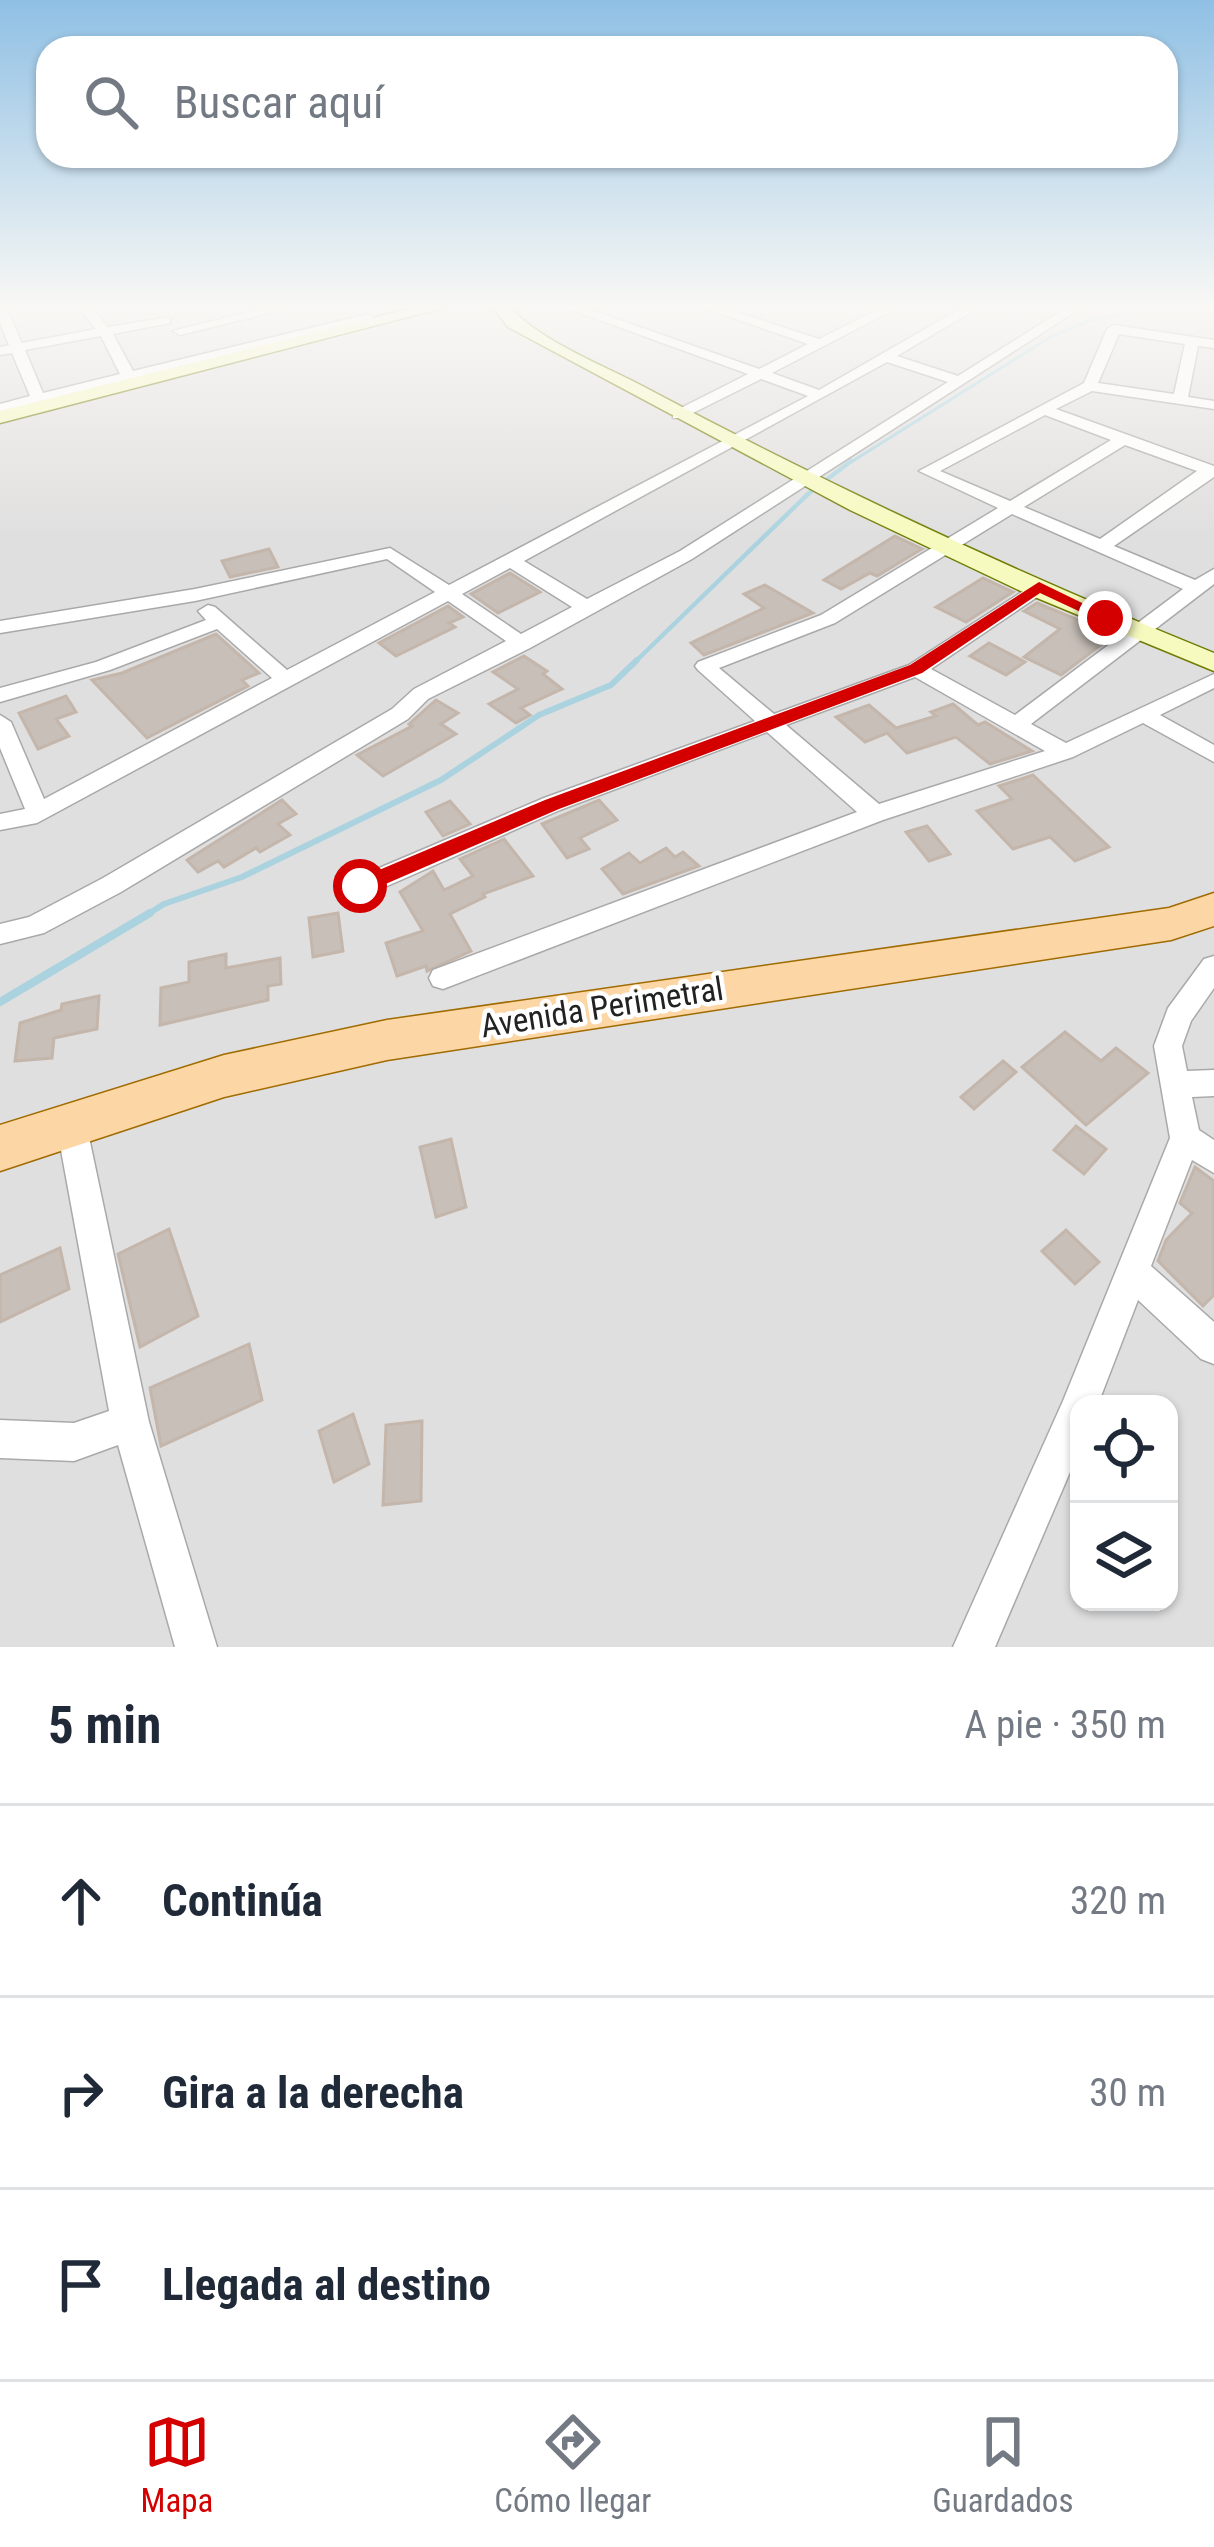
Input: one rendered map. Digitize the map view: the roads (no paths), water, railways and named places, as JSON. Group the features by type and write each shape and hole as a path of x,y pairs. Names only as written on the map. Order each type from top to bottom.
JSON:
{"main road":[{"name":"Avenida Perimetral","path":"0,1119 222,1050 384,1014 1154,902 1214,883"},
{"name":"Avenida Perimetral","path":"0,1148 224,1076 387,1040 1171,924 1214,910"}],"street":[{"path":"32,383 38,399"},
{"path":"0,412 101,383"},
{"path":"0,412 122,383"},
{"path":"620,383 730,443 1138,633 1214,663"},
{"path":"678,416 743,383"},
{"path":"783,383 820,395"},
{"path":"0,822 38,812 841,383"},
{"path":"0,934 35,926 112,885 400,714 421,694 523,644 816,483 955,383"},
{"path":"1180,399 1183,383"},
{"path":"1206,582 1101,547 928,471 1090,386 1214,405"},
{"path":"1044,410 1212,471"},
{"path":"874,814 705,666 828,619 1123,440"},
{"path":"1101,547 1212,471"},
{"path":"0,627 195,595 390,553 523,644"},
{"path":"510,560 586,607"},
{"path":"1016,725 1206,582"},
{"path":"360,886 552,804 916,669 1039,587"},
{"path":"195,595 218,622 286,680"},
{"path":"0,695 103,666 218,622"},
{"path":"916,669 1065,752"},
{"path":"442,978 874,814 1065,752 1214,680"},
{"path":"1143,714 1214,755"},
{"path":"0,722 38,812"},
{"path":"1084,1395 1185,1138 1168,1046 1178,1016 1214,967"},
{"path":"1174,1084 1214,1083"},
{"path":"71,1123 130,1422 196,1647"},
{"path":"1185,1138 1214,1158"},
{"path":"1133,1272 1214,1346"},
{"path":"0,1439 74,1442 130,1422"},
{"path":"974,1647 1070,1429"}],"waterway":[{"path":"848,464 977,383"},
{"path":"634,663 808,494 851,461"},
{"path":"146,915 164,904 242,877 441,780 539,715 611,685 637,660"},
{"path":"146,915 150,913"},
{"path":"0,1002 146,915"}]}
